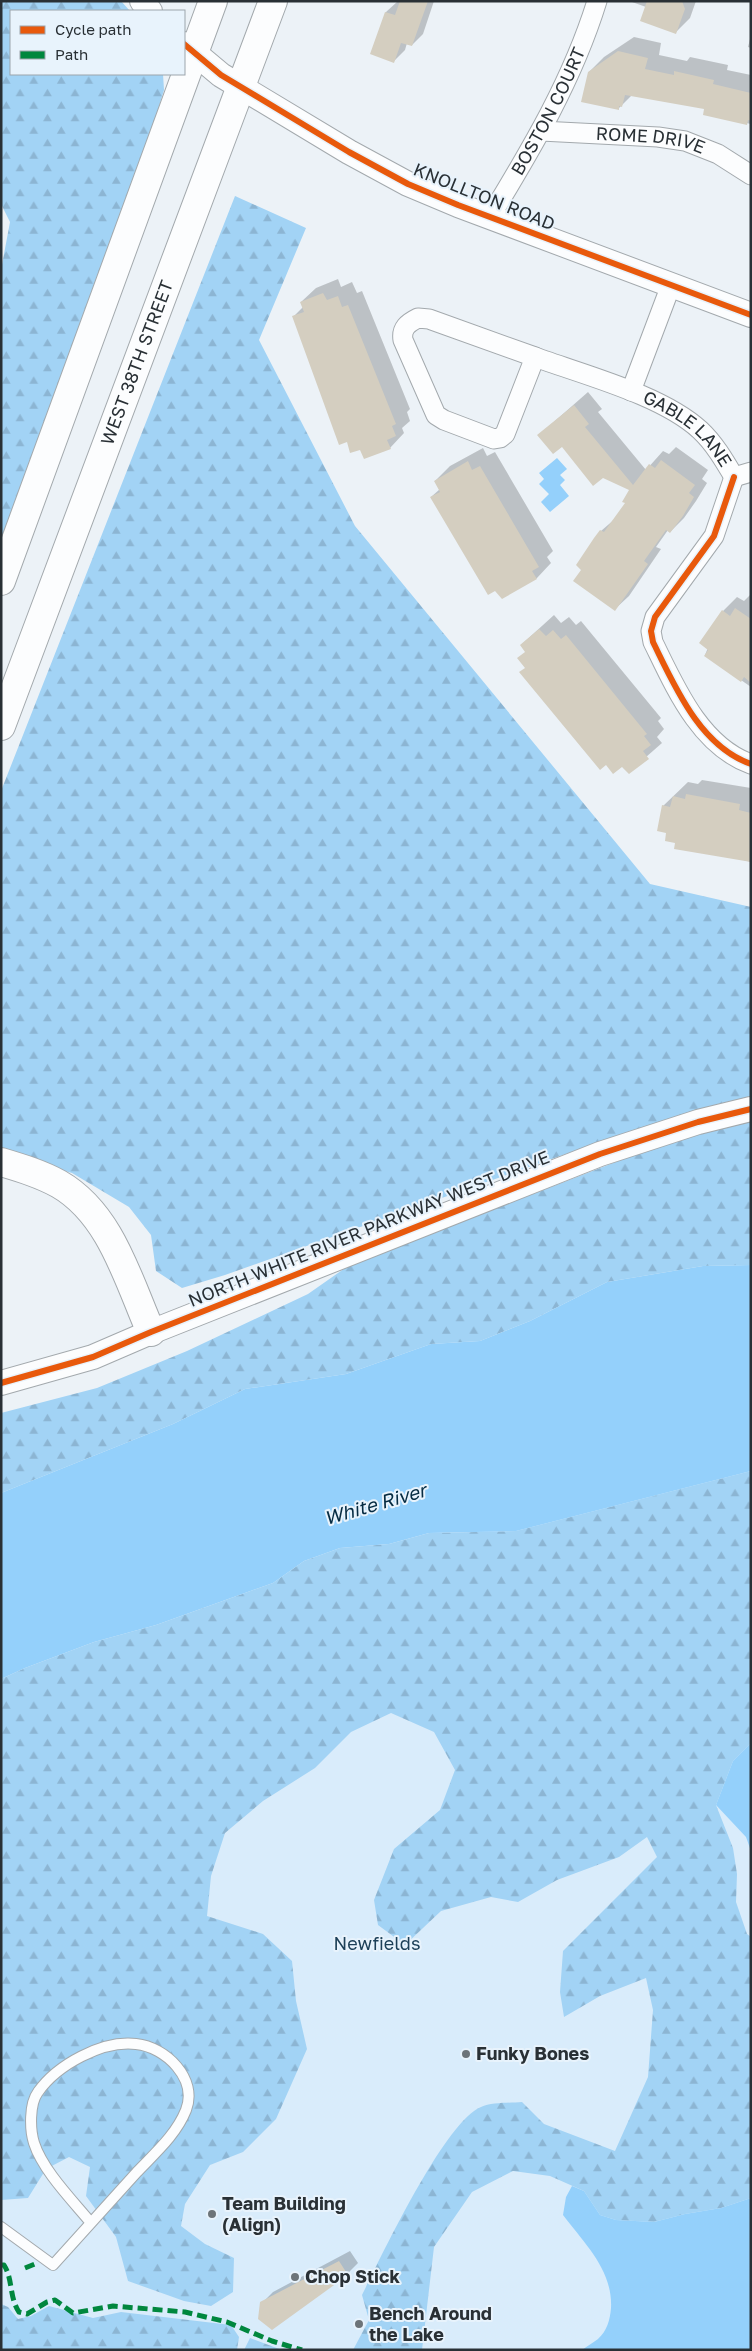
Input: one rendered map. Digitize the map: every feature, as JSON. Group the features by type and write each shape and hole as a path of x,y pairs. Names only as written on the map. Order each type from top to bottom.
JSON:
{"main road":[{"path":"189,49 213,1"},
{"name":"WEST 38TH STREET","path":"1,726 232,81 273,1"},
{"path":"1,581 180,75"},
{"path":"1,1162 37,1174 59,1184 74,1194 91,1210 114,1245 151,1332"},
{"path":"1,1168 37,1174"}],"street":[{"name":"BOSTON COURT","path":"490,217 541,131 573,66 597,1"},
{"name":"KNOLLTON ROAD","path":"189,49 232,81 388,174 431,194 490,217 751,315"},
{"name":"ROME DRIVE","path":"541,131 685,141 718,154 751,175"},
{"name":"GABLE LANE","path":"631,392 671,285"},
{"name":"GABLE LANE","path":"535,357 504,434 496,439 444,420 436,415 404,345 402,335 406,325 411,320 424,318 535,357 631,392 668,409 694,425 742,474 714,536 655,618 651,631 653,642 686,707 722,748 737,758 751,764"},
{"name":"NORTH WHITE RIVER PARKWAY WEST DRIVE","path":"1,1384 93,1357 151,1332 600,1154 690,1124 751,1109"}],"lane":[{"path":"1,2227 53,2265 174,2132 186,2109 188,2091 185,2075 159,2052 136,2044 111,2046 92,2051 65,2065 37,2093 30,2121 34,2144 56,2182 91,2223"}],"green space":[{"path":"1,1 121,1 129,10 10,10 10,75 163,75 164,90 153,126 1,544 1,270 10,222 1,204"},
{"path":"235,196 306,228 259,340 355,526 650,884 751,907 751,1100 622,1134 225,1275 182,1288 156,1271 151,1235 129,1207 72,1173 1,1153 1,791"},
{"path":"751,1119 751,1265 703,1266 607,1282 530,1321 480,1341 431,1344 346,1374 245,1389 173,1424 1,1493 1,1413 97,1388 187,1351 308,1294 348,1266 644,1151"},
{"name":"Newfields","path":"751,1471 751,2350 1,2350 1,1679 479,1531"},
{"name":"Newfields","path":"751,1471 751,1743 733,1761 716,1805 733,1848 737,1874 736,1902 747,1934 751,1937 751,2198 721,2208 654,2222 616,2220 600,2215 584,2191 550,2176 513,2171 472,2192 434,2247 422,2350 353,2350 369,2320 362,2295 415,2192 450,2137 466,2118 485,2105 522,2102 544,2124 615,2151 648,2077 653,2010 646,1978 600,1996 564,2017 560,1992 563,1951 657,1857 647,1837 619,1857 557,1880 518,1902 491,1897 441,1911 405,1945 378,1925 374,1900 394,1849 440,1810 455,1770 434,1732 391,1713 351,1732 315,1768 263,1801 225,1833 211,1876 207,1916 263,1934 292,1961 296,2001 307,2049 276,2119 243,2152 210,2165 185,2204 181,2226 205,2244 234,2258 233,2292 211,2306 184,2301 128,2281 116,2237 86,2196 90,2167 69,2157 46,2169 28,2198 1,2200 1,1679 94,1642 156,1625 273,1583 304,1561 340,1548 389,1544 429,1533 516,1531"},
{"path":"1,2304 8,2307 18,2319 31,2316 49,2306 93,2318 121,2312 231,2325 239,2337 237,2350 1,2350"},
{"path":"250,2338 282,2350 244,2350"}],"water":[{"path":"557,458 567,469 560,475 565,480 560,485 569,496 550,512 541,502 549,494 539,484 544,479 539,473"},
{"name":"White River","path":"751,1265 751,1471 516,1531 429,1533 389,1544 340,1548 304,1561 273,1583 156,1625 94,1642 1,1679 1,1493 173,1424 245,1389 346,1374 431,1344 480,1341 530,1321 607,1282 703,1266"},
{"path":"751,1743 751,1851 746,1837 716,1805 733,1761"},
{"path":"572,2186 584,2191 600,2215 616,2220 654,2222 721,2208 751,2198 751,2350 582,2350 598,2339 606,2329 611,2308 607,2281 602,2269 596,2258 563,2215 566,2197"}],"building":[{"path":"400,1 428,1 412,46 401,43 394,63 370,54 385,12 395,15"},
{"path":"647,1 682,1 685,9 676,34 640,21"},
{"path":"618,51 648,58 645,69 674,75 674,71 714,80 713,84 751,93 751,121 748,120 747,125 703,115 704,109 625,95 622,107 619,106 619,110 581,102 588,72"},
{"path":"323,293 327,300 338,296 342,307 348,305 396,424 392,426 396,436 387,440 391,449 364,459 360,450 350,453 347,442 339,445 292,316 304,312 300,302"},
{"path":"574,405 589,424 585,427 633,485 649,464 655,468 661,460 695,485 689,493 694,497 683,516 670,533 666,530 644,561 648,564 615,611 573,581 581,570 576,565 600,530 604,532 625,503 622,502 629,490 603,478 593,486 562,447 553,454 537,435"},
{"path":"468,461 472,470 480,466 539,567 532,571 537,579 502,599 495,591 488,595 430,497 440,492 434,481"},
{"path":"735,608 751,619 751,683 744,677 741,682 704,656 708,650 699,643 722,610 730,616"},
{"path":"539,629 546,636 553,630 561,639 566,635 647,734 644,736 651,745 643,751 649,759 629,774 622,767 613,774 606,765 600,770 519,672 525,668 517,658 525,652 520,645"},
{"path":"686,794 740,804 739,810 751,813 751,862 674,849 675,843 665,841 666,833 657,831 662,805 670,807 673,796 685,799"},
{"path":"339,2261 348,2275 272,2330 258,2319 260,2302"}],"marked path":[{"path":"25,2268 35,2264"},
{"path":"1,2265 4,2265 7,2270 14,2300 19,2312 27,2314 47,2302 55,2300 73,2313 113,2306 185,2312 227,2322 272,2341 302,2350"}],"cycle path":[{"path":"185,45 221,75 349,152 408,184 458,205 751,315"},
{"path":"734,477 714,536 655,617 651,631 653,642 680,696 703,729 717,744 751,764"},
{"path":"1,1383 93,1357 151,1332 600,1154 698,1122 751,1109"}],"place":[{"name":"Funky Bones","path":"466,2054"},
{"name":"Team Building (Align)","path":"212,2214"},
{"name":"Chop Stick","path":"295,2277"},
{"name":"Bench Around the Lake","path":"359,2324"}]}
